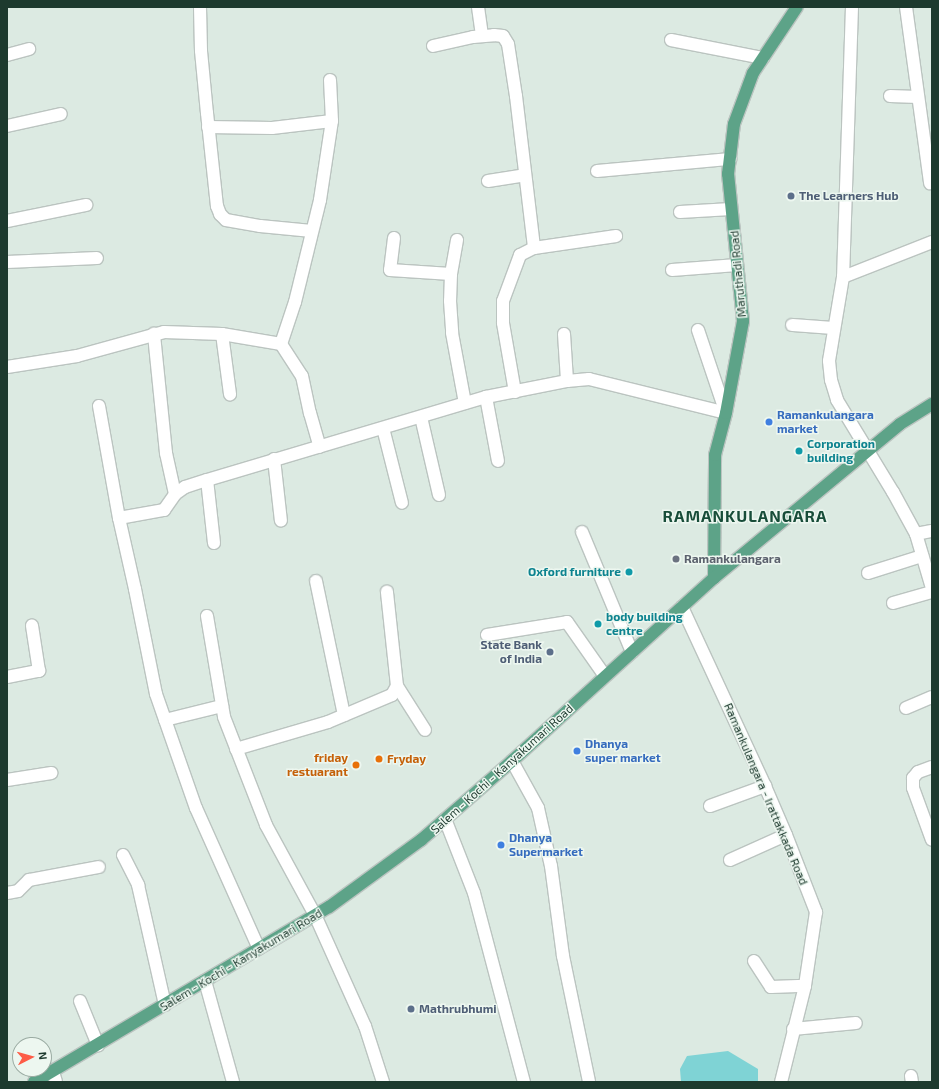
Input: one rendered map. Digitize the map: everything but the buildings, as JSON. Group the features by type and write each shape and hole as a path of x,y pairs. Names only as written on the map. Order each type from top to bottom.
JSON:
{"main road":[{"name":"Maruthadi Road","path":"714,578 715,455 726,412 743,321 728,174 734,124 753,73 797,7"},
{"name":"Salem - Kochi - Kanyakumari Road","path":"34,1082 54,1077 98,1045 315,915 422,840 512,761 714,578 900,424 932,404"}],"street":[{"path":"200,7 201,51 208,127 217,206 220,214 226,220 260,226 312,231"},
{"path":"478,7 482,36"},
{"path":"852,7 843,277 829,361 831,380 837,400 893,492 916,534 932,590 893,603"},
{"path":"906,7 930,183"},
{"path":"433,46 482,36 503,36 508,44 534,248"},
{"path":"671,40 763,58"},
{"path":"7,55 29,49"},
{"path":"281,344 295,302 320,200 332,122 330,80"},
{"path":"890,96 918,96"},
{"path":"7,126 61,114"},
{"path":"208,127 272,128 332,122"},
{"path":"597,171 730,159"},
{"path":"488,181 525,175"},
{"path":"7,221 86,205"},
{"path":"680,212 732,209"},
{"path":"515,392 503,323 503,301 520,255 534,248 616,236"},
{"path":"394,238 390,270 451,274"},
{"path":"458,240 451,274 452,333 465,403"},
{"path":"843,277 932,242"},
{"path":"7,262 98,258"},
{"path":"672,270 737,265"},
{"path":"792,325 834,328"},
{"path":"698,330 726,412"},
{"path":"7,367 76,356 164,332 222,334 281,344 302,376 310,413 320,447"},
{"path":"154,334 166,453 175,494"},
{"path":"222,334 230,394"},
{"path":"564,334 567,381"},
{"path":"119,518 164,510 175,494 185,487 274,459 320,447 486,397 567,381 589,379 726,412"},
{"path":"486,397 498,461"},
{"path":"99,406 119,518 156,694 196,808 259,949"},
{"path":"420,417 439,495"},
{"path":"383,428 402,502"},
{"path":"274,459 281,521"},
{"path":"207,480 214,543"},
{"path":"916,534 932,531"},
{"path":"582,532 632,652"},
{"path":"868,573 922,556"},
{"path":"316,581 344,715"},
{"path":"387,592 397,686 425,730"},
{"name":"Ramankulangara - Irattakkada Road","path":"682,606 765,786 816,912 805,986 793,1029 781,1082"},
{"path":"207,616 224,717 236,749 266,825 315,915 365,1026 383,1082"},
{"path":"487,635 567,622 605,676"},
{"path":"7,677 39,670 32,626"},
{"path":"236,749 328,722 392,696 397,686"},
{"path":"906,708 932,697"},
{"path":"165,720 222,706"},
{"path":"512,761 538,808 551,866 563,956 589,1082"},
{"path":"932,767 918,772 913,778 913,788 932,840"},
{"path":"7,780 50,773"},
{"path":"710,806 765,786"},
{"path":"445,819 474,893 524,1082"},
{"path":"730,860 786,835"},
{"path":"123,855 138,885 165,1005"},
{"path":"7,893 18,890 29,880 99,866"},
{"path":"754,961 772,987 805,986"},
{"path":"206,981 233,1082"},
{"path":"80,1001 98,1045"},
{"path":"793,1029 856,1023"}],"water":[{"path":"728,1051 758,1069 758,1082 681,1082 680,1069 687,1056"}],"place":[{"name":"The Learners Hub","path":"791,196"},
{"name":"Ramankulangara market","path":"769,422"},
{"name":"Corporation building","path":"799,451"},
{"name":"Ramankulangara","path":"676,559"},
{"name":"Oxford furniture","path":"629,572"},
{"name":"body building centre","path":"598,624"},
{"name":"State Bank of India","path":"550,652"},
{"name":"Dhanya super market","path":"577,751"},
{"name":"Fryday","path":"379,759"},
{"name":"friday restuarant","path":"356,765"},
{"name":"Dhanya Supermarket","path":"501,845"},
{"name":"Mathrubhumi","path":"411,1009"}],"district":[{"name":"RAMANKULANGARA","path":"745,516"}]}
